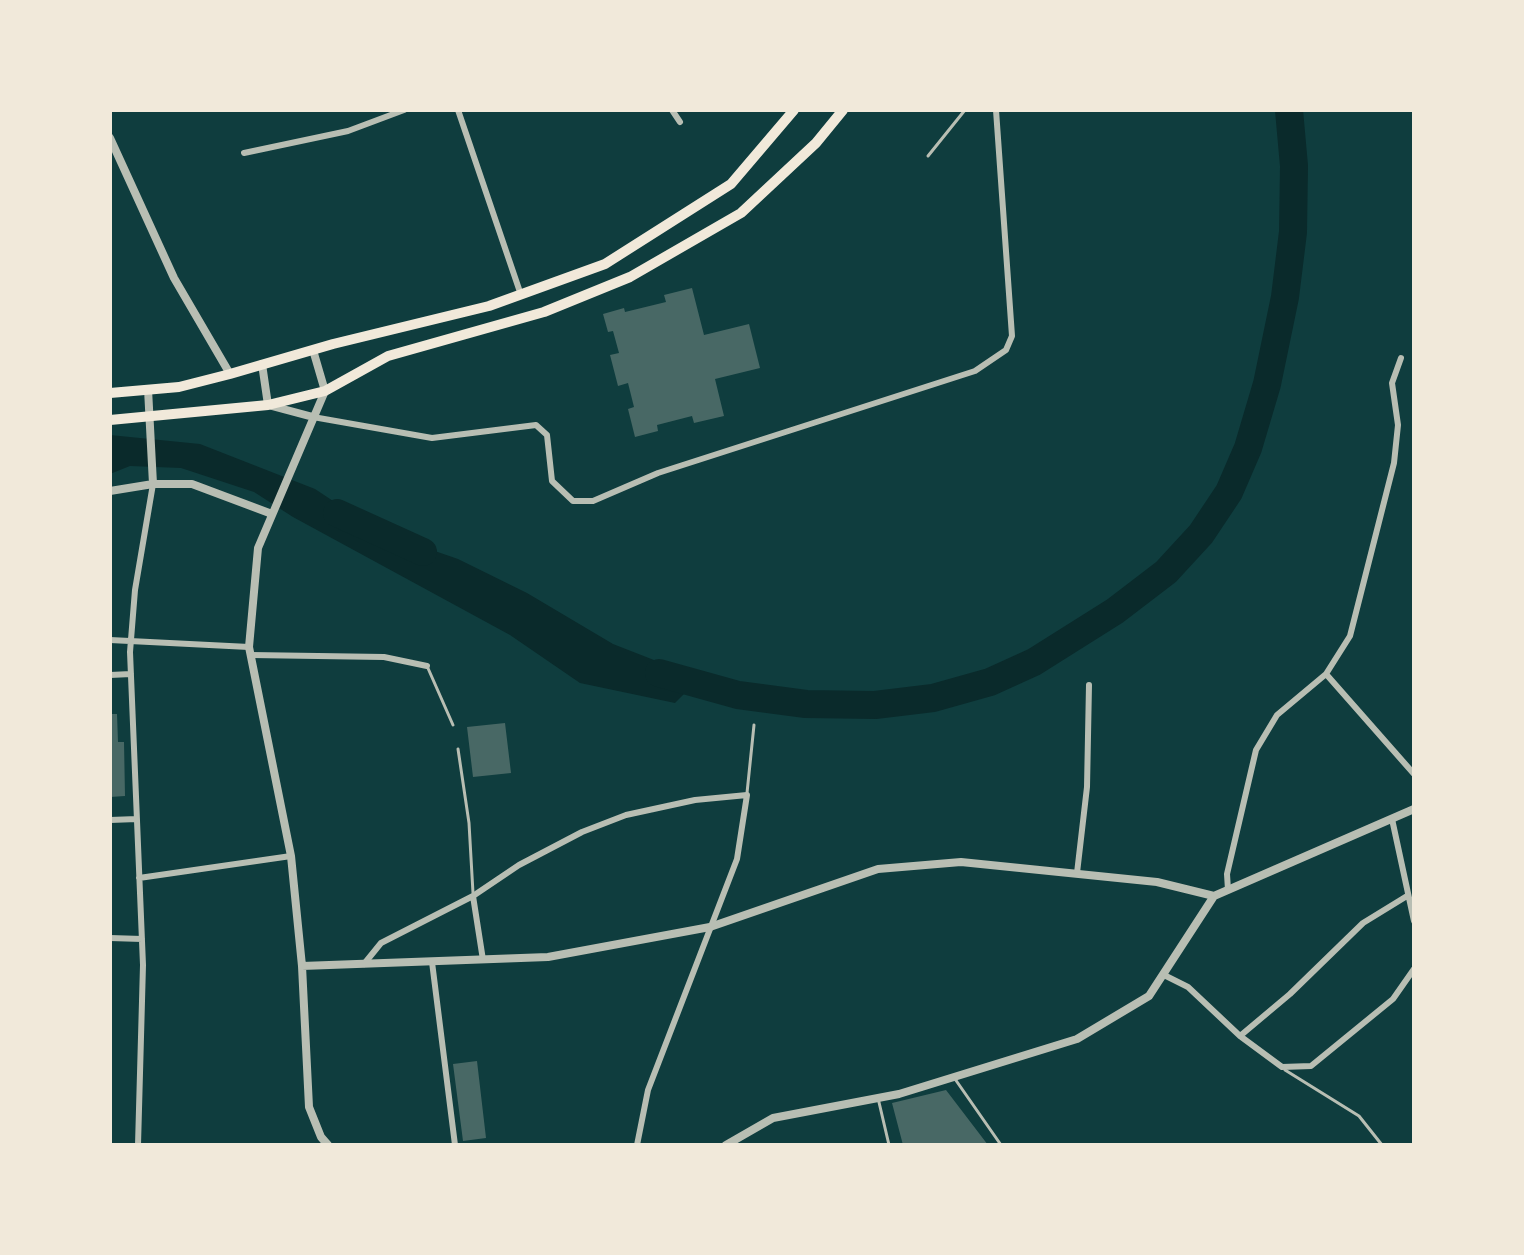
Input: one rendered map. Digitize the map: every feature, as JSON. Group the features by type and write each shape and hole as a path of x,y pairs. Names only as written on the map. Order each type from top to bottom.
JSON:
{"main road":[{"path":"110,393 179,387 230,374 489,306 605,264 731,184 794,110"},
{"path":"110,420 268,405 325,391 388,356 544,312 630,277 741,213 816,143 843,110"}],"street":[{"path":"244,153 348,131 404,110"},
{"path":"458,110 521,295"},
{"path":"672,110 680,122"},
{"path":"262,364 268,405 313,417 432,438 536,425 547,435 552,481 573,501 593,501 658,473 975,371 1006,350 1012,336 996,110"},
{"path":"110,138 174,278 230,374"},
{"path":"313,350 325,391 258,548 250,651 291,856 302,966 309,1107 321,1137 328,1145"},
{"path":"1228,890 1229,861 1256,750 1277,715 1326,674 1350,636 1391,477 1398,425 1392,383 1401,358"},
{"path":"138,1145 142,939 131,641 135,590 153,484 148,389"},
{"path":"110,491 153,484 192,484 272,514"},
{"path":"110,640 384,657 427,666"},
{"path":"110,675 131,674"},
{"path":"1326,674 1414,774"},
{"path":"1077,873 1087,787 1089,685"},
{"path":"364,964 381,943 473,896 519,865 626,815 695,800 747,795 737,859 648,1090 637,1145"},
{"path":"726,1145 773,1118 878,1098 1077,1039 1149,996 1214,896 1414,809"},
{"path":"110,820 137,819"},
{"path":"1392,819 1414,921"},
{"path":"139,878 291,856"},
{"path":"302,966 548,957 710,927 878,869 961,862 1157,882 1214,896"},
{"path":"473,896 483,960"},
{"path":"1240,1036 1290,994 1363,923 1407,896"},
{"path":"110,938 142,939"},
{"path":"432,962 455,1145"},
{"path":"1164,975 1188,987 1240,1036 1282,1067 1311,1066 1393,999 1414,969"}],"lane":[{"path":"928,156 965,110"},
{"path":"427,666 453,725"},
{"path":"747,795 754,725"},
{"path":"458,749 469,823 473,896"},
{"path":"1282,1067 1359,1116 1382,1145"},
{"path":"954,1077 1001,1145"},
{"path":"878,1098 889,1145"}],"water":[{"path":"110,435 200,444 315,489 380,532 458,559 527,593 613,644 700,678 675,703 580,683 510,635 293,517 254,492 181,468 130,466 110,474"}],"building":[{"path":"692,288 704,335 749,324 760,368 715,379 724,416 694,423 692,416 657,425 658,431 635,437 628,409 634,407 628,383 618,386 610,355 619,353 613,331 608,332 603,314 666,302 664,295"},
{"path":"110,714 117,714 118,742 124,742 125,796 110,797"},
{"path":"505,723 511,773 473,777 467,727"},
{"path":"477,1061 486,1138 463,1141 453,1064"},
{"path":"946,1090 988,1145 903,1145 892,1103"}],"waterway":[{"path":"659,673 738,695 806,704 875,705 933,698 990,682 1034,662 1115,611 1166,572 1201,534 1229,492 1248,448 1267,384 1285,297 1293,232 1294,166 1289,110"},
{"path":"337,513 423,552"}]}
